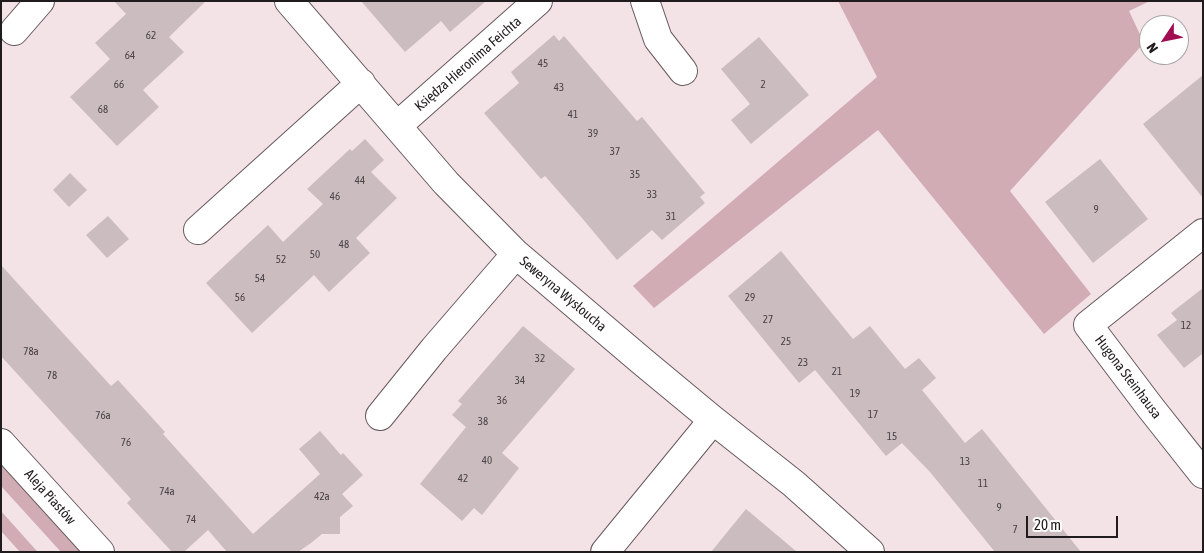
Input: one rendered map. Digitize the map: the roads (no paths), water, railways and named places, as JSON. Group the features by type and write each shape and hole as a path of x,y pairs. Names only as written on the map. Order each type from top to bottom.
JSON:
{"street":[{"path":"14,31 40,1"},
{"name":"Seweryna Wysłoucha","path":"289,1 446,183 516,254 713,420 794,484 870,552"},
{"name":"Księdza Hieronima Feichta","path":"397,126 538,1"},
{"path":"645,1 658,39 683,71"},
{"path":"198,230 360,83"},
{"name":"Hugona Steinhausa","path":"1203,233 1088,325 1203,474"},
{"path":"380,416 434,349 516,254"},
{"path":"605,552 713,420"},
{"name":"Aleja Piastów","path":"1,443 100,552"}]}
